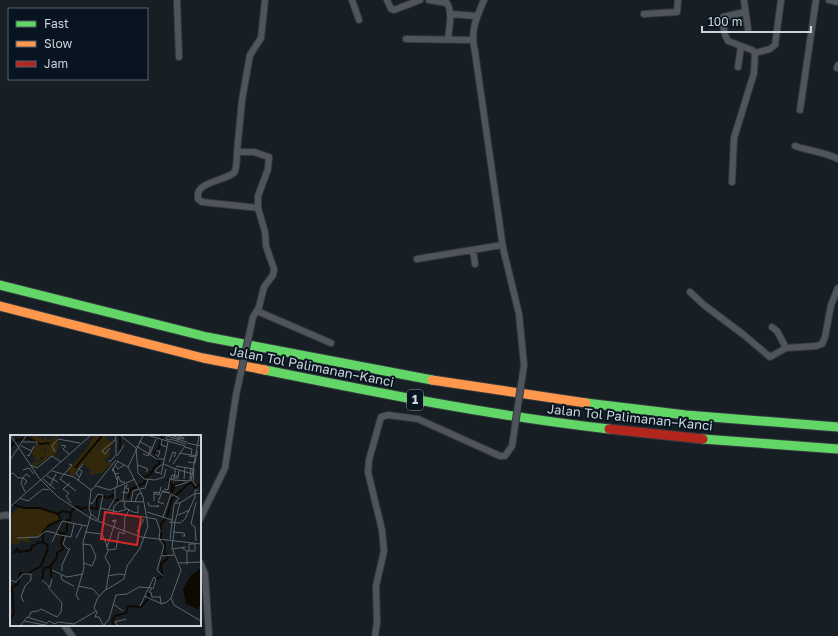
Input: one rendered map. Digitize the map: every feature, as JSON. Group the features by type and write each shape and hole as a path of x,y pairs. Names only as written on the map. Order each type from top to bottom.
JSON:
{"highway":[{"name":"Jalan Tol Palimanan–Kanci","path":"0,285 207,337 424,379 557,400 686,414 838,427"},
{"name":"Jalan Tol Palimanan–Kanci","path":"0,306 203,358 427,402 565,424 699,439 838,449"}],"street":[{"path":"177,0 179,57"},
{"path":"258,208 202,202 198,199 198,192 200,189 213,181 235,172 242,100 250,56 261,38 265,0"},
{"path":"352,0 359,20"},
{"path":"387,0 391,8 394,10 420,0"},
{"path":"429,0 447,3 449,7 450,14 448,39"},
{"path":"375,636 377,624 376,586 384,546 382,530 368,472 369,460 381,417 388,415 418,419 500,456 505,456 512,446 524,365 519,314 502,245 472,40 477,16 484,0"},
{"path":"644,14 677,12 678,0"},
{"path":"744,0 748,29"},
{"path":"755,53 770,49 775,45 781,0"},
{"path":"800,110 816,0"},
{"path":"829,0 838,2"},
{"path":"745,12 723,17 722,19 726,39 730,43 752,50 755,53"},
{"path":"450,14 477,16"},
{"path":"406,39 472,40"},
{"path":"738,66 741,46"},
{"path":"732,182 734,138 754,73 755,53"},
{"path":"795,146 819,153 829,154 838,158"},
{"path":"201,517 225,468 236,395 255,314 259,307 264,287 273,275 274,269 266,246 265,232 258,208 258,196 268,169 269,157 254,152 237,152"},
{"path":"417,259 502,245"},
{"path":"473,250 475,264"},
{"path":"690,292 704,305 744,334 772,357 786,348 816,346 822,344 825,337 831,305 838,288"},
{"path":"255,314 331,343"},
{"path":"772,327 777,331 786,348"},
{"path":"0,516 10,516"},
{"path":"201,564 205,574 209,636"},
{"path":"65,626 72,636"}],"traffic: fast":[{"path":"0,285 207,337 432,380"},
{"path":"265,370 479,411 609,429"},
{"path":"586,403 686,415 838,427"},
{"path":"703,439 838,449"}],"traffic: slow":[{"path":"0,306 203,358 265,370"},
{"path":"432,380 586,403"}],"traffic: jam":[{"path":"609,429 703,439"}]}
